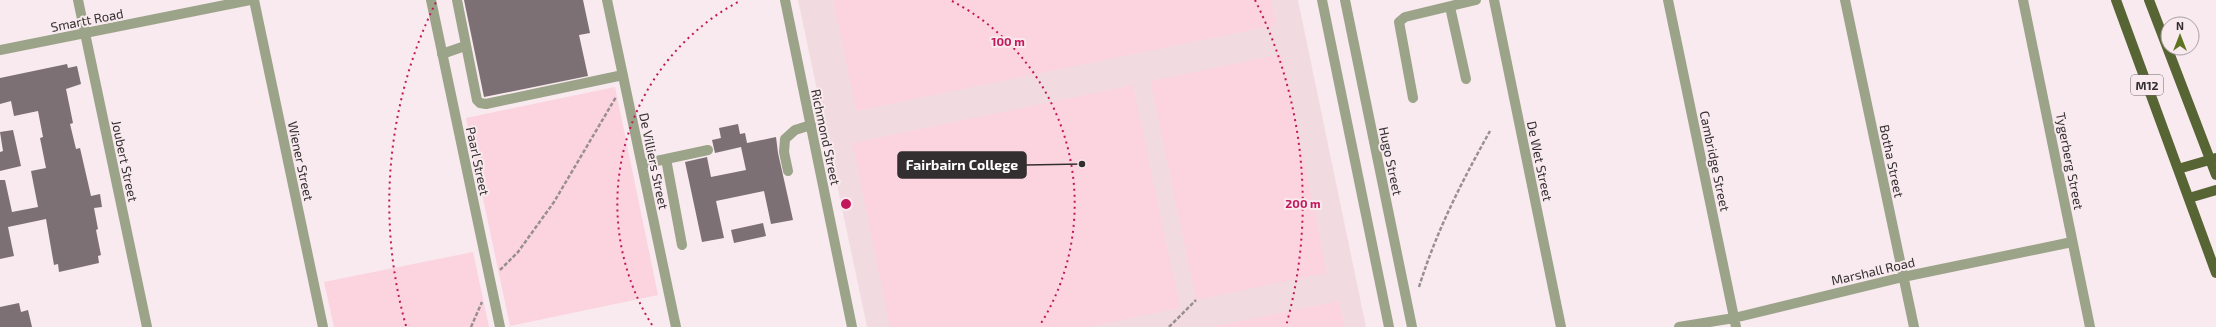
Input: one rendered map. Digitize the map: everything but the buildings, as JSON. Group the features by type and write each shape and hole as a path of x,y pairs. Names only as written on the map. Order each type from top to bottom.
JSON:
{"main road":[{"name":"M12","path":"2116,0 2216,273"},
{"name":"M12","path":"2148,0 2213,159 2216,175"},
{"path":"2178,169 2213,159"},
{"path":"2189,198 2216,190"}],"street":[{"name":"Joubert Street","path":"78,0 147,327"},
{"name":"Smartt Road","path":"0,50 250,0"},
{"name":"Wiener Street","path":"254,0 323,327"},
{"name":"Paarl Street","path":"431,0 500,327"},
{"path":"457,0 477,100 483,104 623,75"},
{"name":"De Villiers Street","path":"608,0 676,327"},
{"name":"Richmond Street","path":"785,0 852,327"},
{"path":"1322,0 1389,327"},
{"name":"Hugo Street","path":"1345,0 1412,327"},
{"path":"1413,98 1399,22 1405,17 1476,0"},
{"name":"De Wet Street","path":"1494,0 1561,327"},
{"name":"Cambridge Street","path":"1668,0 1735,322"},
{"name":"Botha Street","path":"1845,0 1914,327"},
{"name":"Tygerberg Street","path":"2023,0 2090,327"},
{"path":"1450,7 1466,79"},
{"path":"442,54 465,46"},
{"path":"788,171 784,152 785,139 795,130 811,125"},
{"path":"642,164 708,150"},
{"path":"666,159 682,245"},
{"name":"Marshall Road","path":"1679,327 1735,322 1903,277 2072,242"}],"path":[{"path":"490,281 518,252 554,202 613,99 626,89"},
{"path":"1419,287 1430,250 1468,170 1490,131"},
{"path":"1169,327 1196,300"},
{"path":"471,327 482,301"}],"shaded area":[{"path":"798,0 1298,0 1366,327 867,327"},
{"path":"833,0 1271,0 1276,25 856,111"},
{"path":"1282,54 1327,273 1196,300 1150,81"},
{"path":"1133,85 1180,308 1088,327 890,327 852,143"},
{"path":"615,87 658,295 510,326 466,118"},
{"path":"473,252 489,327 334,327 324,282"},
{"path":"1339,301 1345,327 1211,327"}],"place":[{"name":"Fairbairn College","path":"1082,164"}]}
